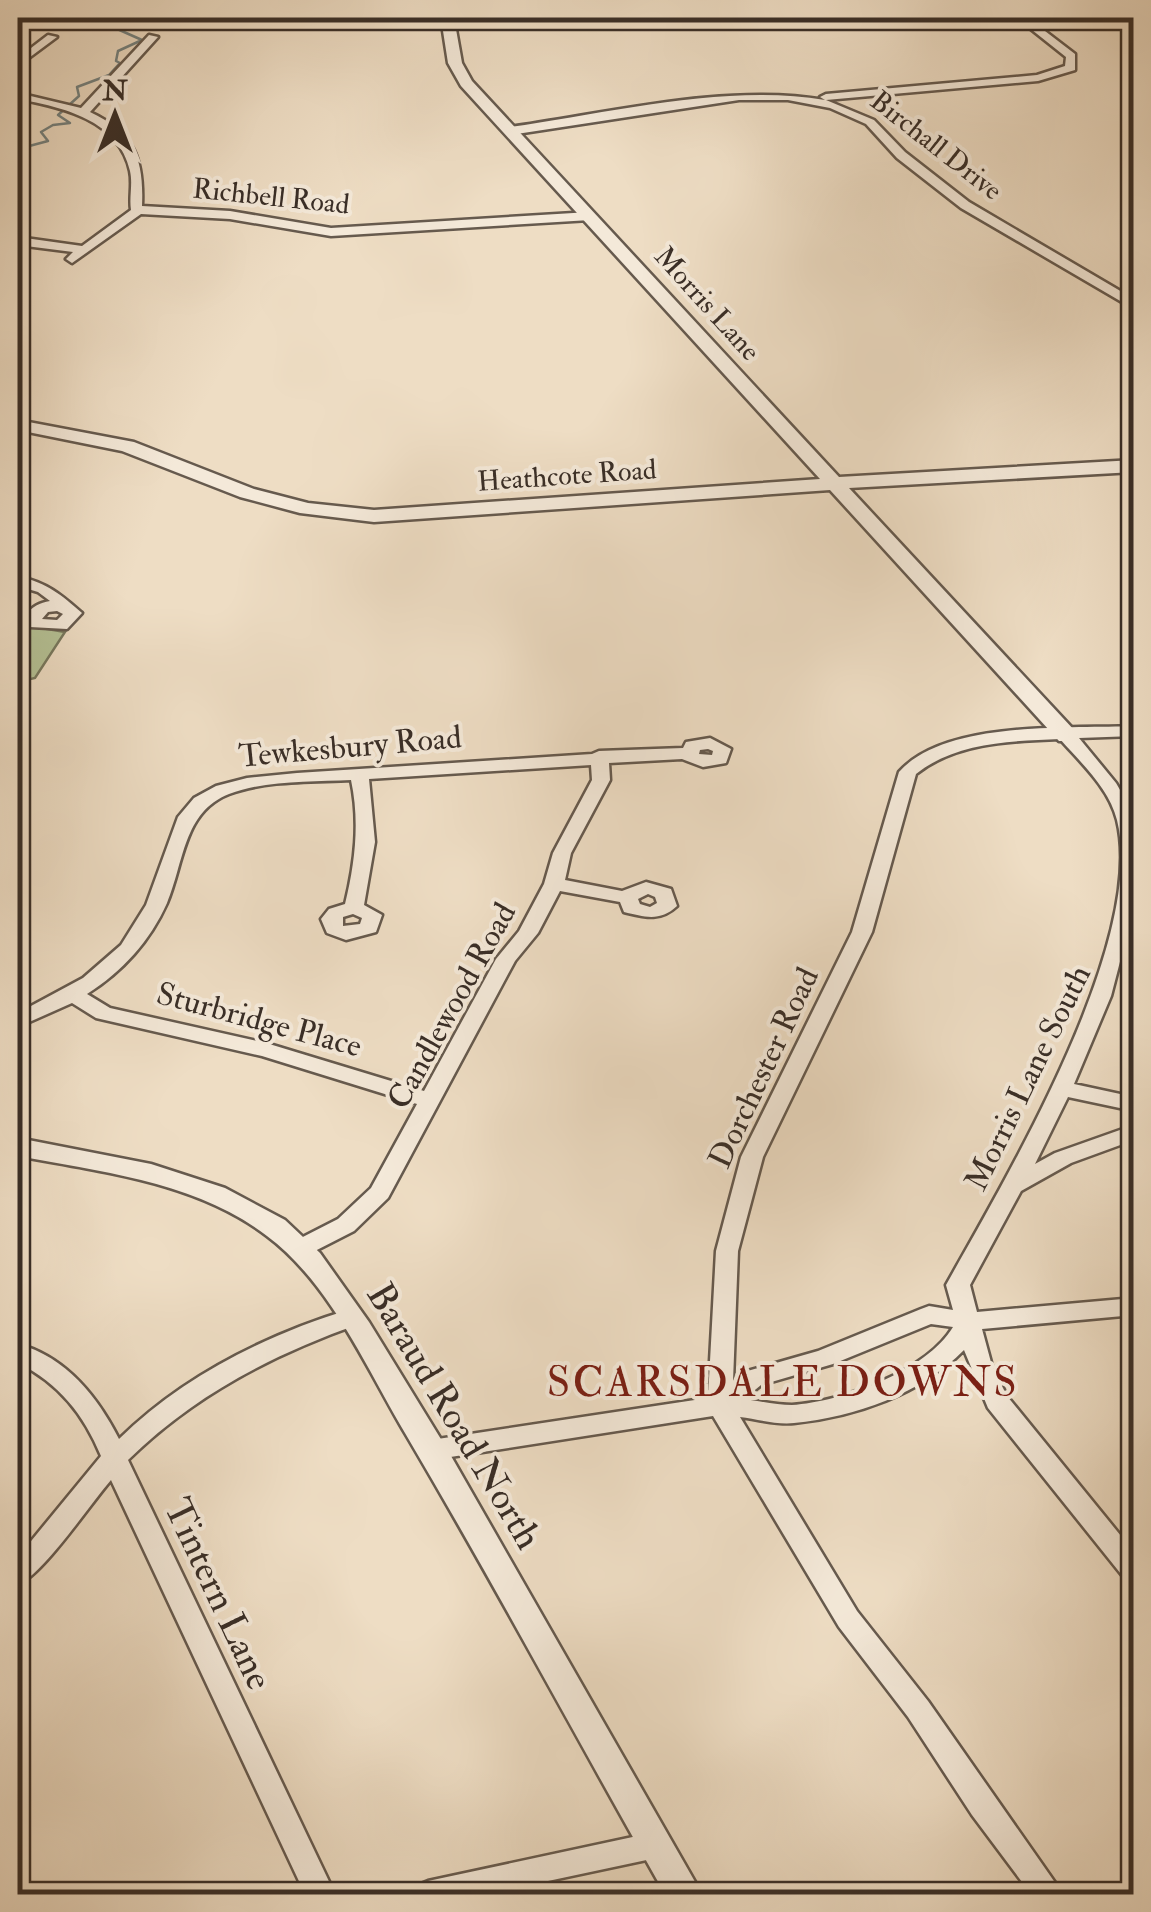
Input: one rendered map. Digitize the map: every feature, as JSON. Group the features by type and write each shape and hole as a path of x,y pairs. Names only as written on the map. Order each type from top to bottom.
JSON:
{"street":[{"name":"Morris Lane","path":"447,18 458,72 953,614"},
{"path":"812,100 1038,78 1072,68 1071,56 1022,18"},
{"path":"18,63 52,37"},
{"path":"73,109 153,37"},
{"path":"18,96 73,109 114,132 126,144 138,175 134,205 139,210 72,259"},
{"name":"Birchall Drive","path":"510,131 739,97 812,100 862,116 913,166 965,205 1134,305"},
{"name":"Richbell Road","path":"139,210 230,215 331,232 590,216"},
{"path":"18,241 86,250"},
{"name":"Heathcote Road","path":"18,425 127,446 247,493 339,513 414,514 1054,468 1134,466"},
{"path":"18,581 44,589 58,599 60,606"},
{"name":"Morris Lane South","path":"953,614 1106,780 1127,823 1131,862 1118,971 1103,1014 958,1285 980,1366 997,1401 1128,1556"},
{"name":"Dorchester Road","path":"720,1406 728,1251 752,1158 862,932 903,780 921,759 945,750 985,742 1134,731"},
{"name":"Tewkesbury Road","path":"18,1021 74,995 116,962 146,927 157,908 182,829 202,801 245,784 599,756 688,753"},
{"name":"Candlewood Road","path":"301,1248 346,1225 380,1192 506,959 528,933 554,884 562,853 601,780 599,756"},
{"path":"354,908 364,866 368,823 359,775"},
{"path":"554,884 627,898"},
{"name":"Sturbridge Place","path":"74,995 104,1013 266,1050 432,1102"},
{"path":"1066,1089 1134,1104"},
{"path":"1012,1188 1063,1158 1134,1132"},
{"name":"Baraud Road North","path":"18,1146 186,1184 246,1209 301,1248 351,1318 431,1450 684,1894"},
{"path":"720,1406 753,1378 824,1358 929,1315 968,1321 1134,1306"},
{"path":"18,1574 115,1457 154,1420 240,1363 351,1318"},
{"path":"431,1450 720,1406 792,1414 872,1397 935,1364 968,1321"},
{"name":"Tintern Lane","path":"18,1352 54,1374 98,1417 164,1569 320,1894"},
{"path":"720,1406 848,1619 918,1709 982,1806 1048,1894"},
{"path":"428,1894 656,1845"}],"green space":[{"path":"18,624 65,632 35,678 18,682"}],"waterway":[{"path":"18,149 48,141 41,132 53,125 70,123 58,115 79,96 77,87 109,75 120,63 116,61 118,51 142,40 115,28 114,18"}],"district":[{"name":"SCARSDALE DOWNS","path":"783,1383"}]}
